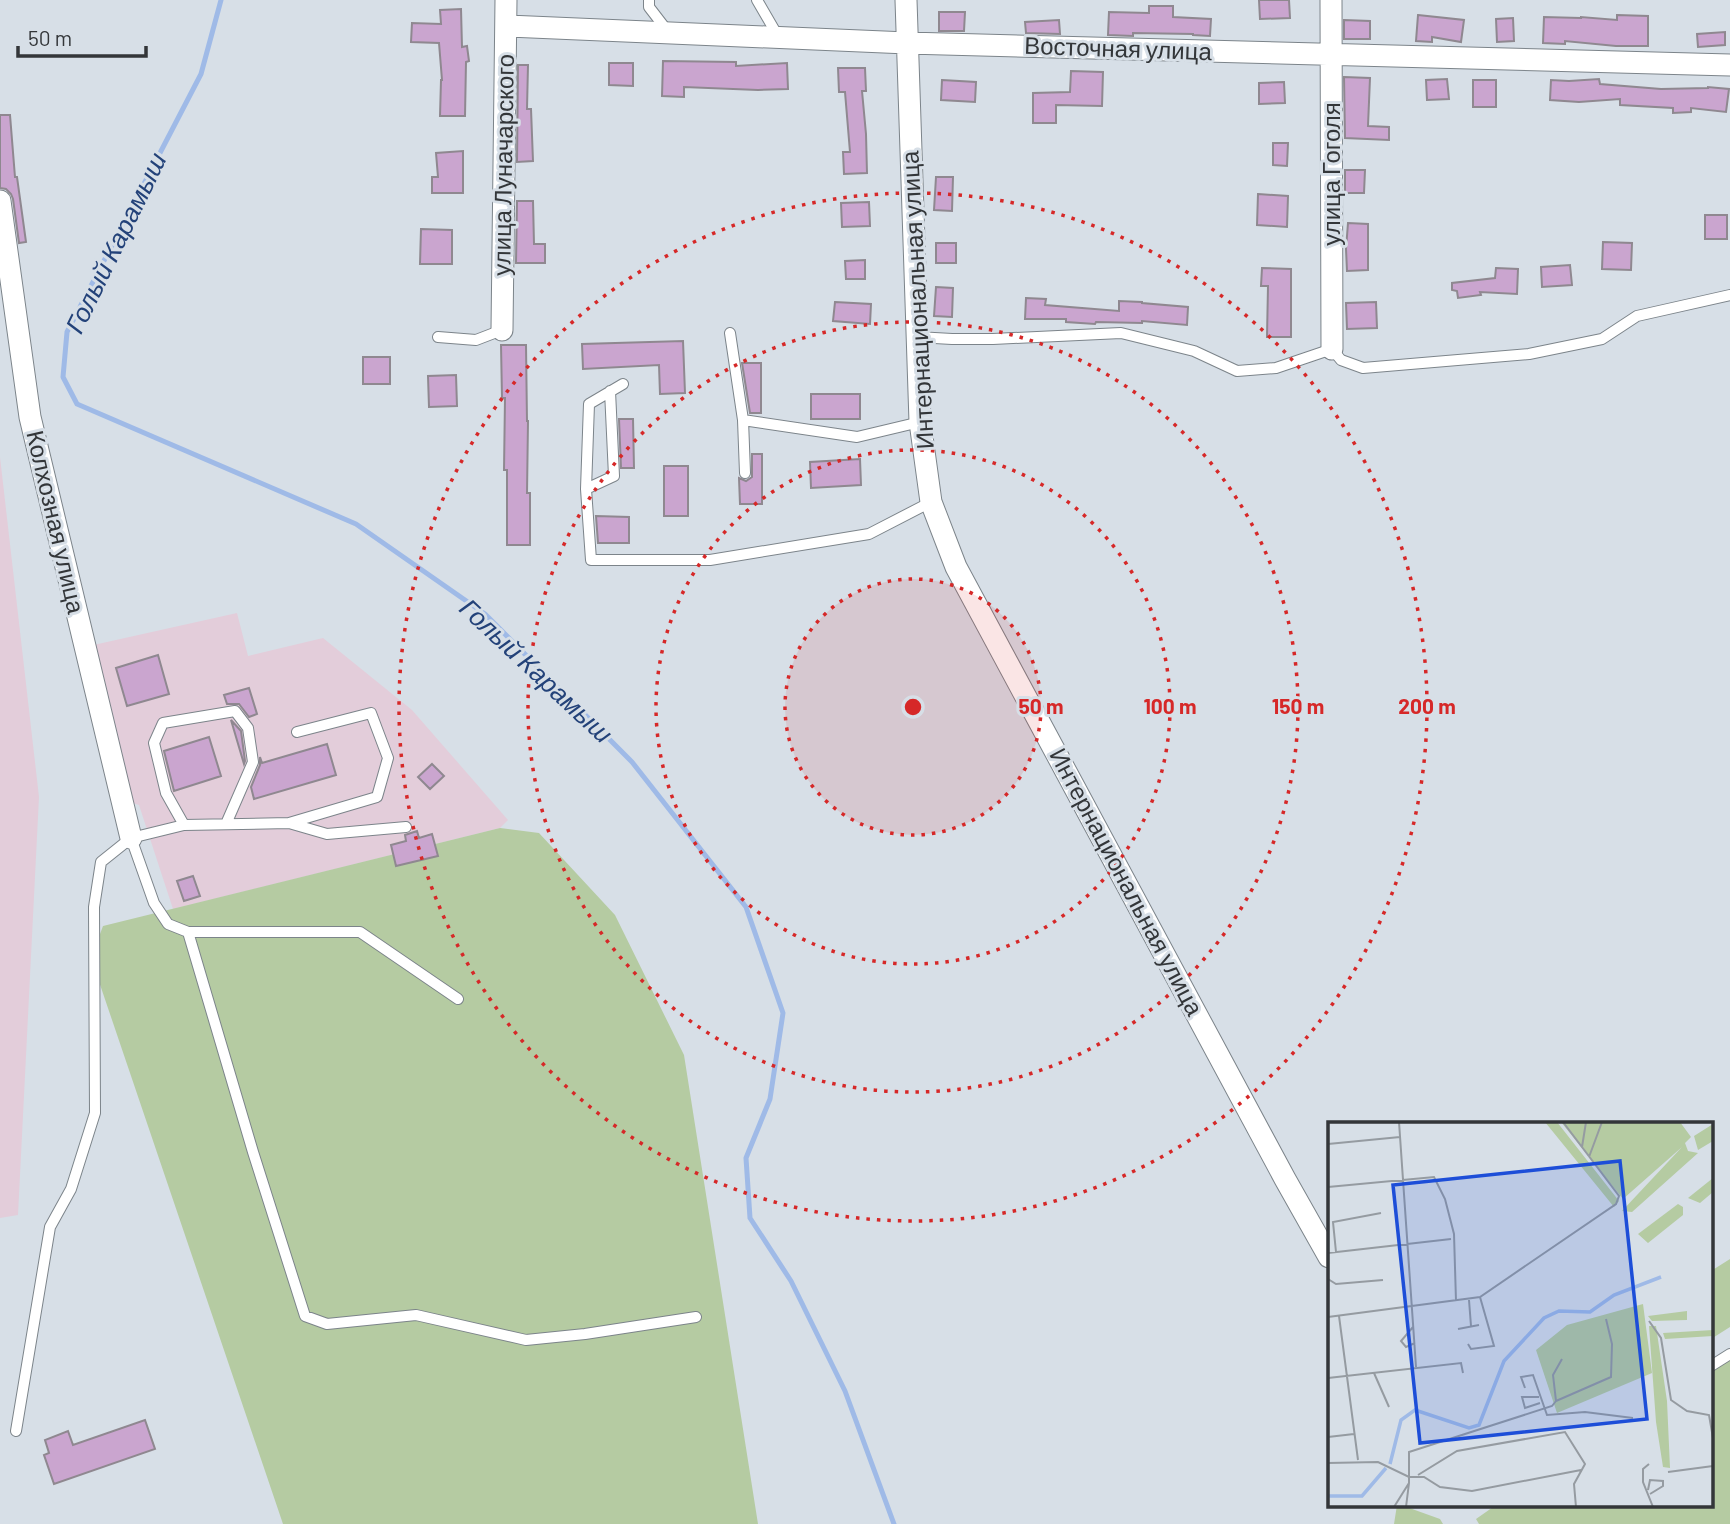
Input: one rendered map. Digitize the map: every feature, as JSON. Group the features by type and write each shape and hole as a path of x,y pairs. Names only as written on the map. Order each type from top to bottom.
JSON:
{"street":[{"name":"улица Луначарского","path":"502,330 506,0"},
{"name":"Интернациональная улица","path":"906,0 920,422 931,502 956,567 1328,1255"},
{"name":"улица Гоголя","path":"1331,0 1332,349"},
{"name":"Восточная улица","path":"506,26 907,43 1730,65"},
{"name":"Колхозная улица","path":"0,201 30,417 131,838"}],"lane":[{"path":"649,0 649,7 669,33"},
{"path":"757,0 779,38"},
{"path":"917,337 952,340 1121,333 1194,351 1237,371 1276,368 1332,349 1341,360 1363,368 1529,354 1602,339 1637,316 1730,295"},
{"path":"438,337 476,340 502,330"},
{"path":"730,333 743,420 745,473"},
{"path":"623,384 589,404 586,489 591,560 710,559 869,534 931,502"},
{"path":"586,489 614,475 610,391"},
{"path":"743,420 857,437 920,422"},
{"path":"184,825 166,793 154,743 158,733 163,723 235,711 248,728 253,762 226,824"},
{"path":"16,1431 50,1227 71,1189 95,1114 94,906 101,862 131,838 184,825 289,823 377,797 388,758 370,713 297,732"},
{"path":"289,823 327,834 406,827"},
{"path":"131,838 154,902 168,924 188,932 360,932 458,999"},
{"path":"188,932 305,1316 327,1324 416,1315 526,1340 696,1317"},
{"path":"1712,1365 1730,1354"}],"shaded area":[{"path":"0,457 39,797 18,1215 0,1218"},
{"path":"237,613 248,656 323,638 412,710 508,820 500,828 173,909 139,805 126,801 89,646"}],"green space":[{"path":"500,828 539,833 615,915 684,1055 758,1524 283,1524 91,958 103,926"},
{"path":"1730,1259 1730,1327 1712,1338 1712,1270"},
{"path":"1730,1350 1730,1524 1479,1524 1476,1519 1495,1506 1712,1506 1712,1361"},
{"path":"1397,1506 1404,1506 1440,1519 1443,1524 1394,1524"}],"building":[{"path":"1259,0 1289,0 1290,18 1260,19"},
{"path":"1149,6 1173,6 1173,17 1211,19 1210,36 1133,33 1133,36 1108,35 1109,12 1149,13"},
{"path":"461,9 462,47 467,46 469,61 466,62 465,116 440,116 442,80 439,43 411,42 412,23 441,24 440,10"},
{"path":"939,12 965,12 964,31 939,31"},
{"path":"1418,15 1464,20 1461,42 1432,37 1432,42 1416,41"},
{"path":"1617,15 1648,16 1648,46 1565,41 1565,44 1543,43 1544,17 1617,20"},
{"path":"1513,18 1514,41 1497,42 1496,19"},
{"path":"1059,20 1060,34 1026,33 1025,22"},
{"path":"1344,20 1370,21 1370,39 1344,39"},
{"path":"1725,32 1725,45 1698,47 1697,34"},
{"path":"663,61 736,62 736,66 787,63 788,89 684,87 684,97 662,96"},
{"path":"609,63 633,63 633,86 609,85"},
{"path":"518,65 528,65 527,109 531,109 533,161 517,162"},
{"path":"838,68 865,68 866,91 862,91 867,173 844,174 843,152 850,152 845,92 839,92"},
{"path":"1071,71 1103,72 1102,106 1056,105 1056,123 1033,123 1033,93 1070,92"},
{"path":"1344,77 1370,78 1368,126 1389,127 1389,140 1345,138"},
{"path":"1447,79 1449,99 1427,100 1426,80"},
{"path":"1599,79 1600,84 1661,89 1729,89 1726,112 1691,108 1691,112 1673,113 1673,108 1620,105 1620,99 1579,102 1550,100 1551,80"},
{"path":"942,80 976,82 975,102 941,100"},
{"path":"1473,80 1496,80 1496,107 1473,107"},
{"path":"1284,82 1285,103 1259,104 1259,83"},
{"path":"0,115 10,115 15,177 26,242 19,243 11,194 0,188"},
{"path":"1273,143 1288,143 1287,166 1273,165"},
{"path":"463,151 463,193 432,193 432,177 438,177 436,153"},
{"path":"1345,170 1365,170 1364,193 1345,193"},
{"path":"936,177 953,177 952,211 934,210"},
{"path":"1258,194 1288,196 1287,227 1257,225"},
{"path":"517,201 533,201 534,244 545,244 545,263 516,263"},
{"path":"869,202 870,226 842,227 841,203"},
{"path":"1705,215 1727,215 1727,239 1705,239"},
{"path":"1348,223 1368,224 1368,270 1347,271"},
{"path":"421,229 452,230 452,264 420,264"},
{"path":"1603,242 1632,243 1631,270 1602,269"},
{"path":"936,243 956,243 956,263 936,263"},
{"path":"865,260 865,279 846,279 845,261"},
{"path":"1570,265 1572,285 1542,287 1541,267"},
{"path":"1262,268 1291,269 1291,337 1267,337 1268,286 1261,286"},
{"path":"1496,268 1518,269 1517,294 1480,292 1481,295 1458,298 1457,291 1452,290 1452,283 1495,278"},
{"path":"936,287 953,288 952,317 934,316"},
{"path":"1026,298 1046,299 1045,305 1119,311 1119,301 1188,307 1187,325 1142,321 1095,324 1066,322 1066,319 1025,319"},
{"path":"835,302 871,304 870,324 833,321"},
{"path":"1376,302 1377,328 1347,329 1346,303"},
{"path":"683,341 685,393 660,394 659,365 583,369 582,344"},
{"path":"501,345 526,345 530,545 507,545 505,398 502,398"},
{"path":"363,357 390,357 390,384 363,384"},
{"path":"742,363 761,363 761,413 750,413"},
{"path":"456,375 457,406 429,407 428,376"},
{"path":"811,394 860,394 860,419 811,419"},
{"path":"619,419 633,419 634,468 621,468"},
{"path":"752,454 762,454 762,504 740,504 739,478 746,481 752,477"},
{"path":"860,459 861,485 811,488 810,462"},
{"path":"664,466 688,466 688,516 664,516"},
{"path":"596,516 629,517 629,543 598,543"},
{"path":"158,655 169,694 127,706 116,668"},
{"path":"249,688 257,714 249,717 239,704 227,704 224,695"},
{"path":"231,720 241,731 244,764"},
{"path":"209,737 221,776 174,791 164,751"},
{"path":"327,744 336,775 254,799 251,787 260,765 260,757 262,763"},
{"path":"432,764 444,776 430,789 418,777"},
{"path":"417,831 419,838 432,834 438,856 396,866 391,845 406,841 405,835"},
{"path":"193,876 200,896 184,901 177,881"},
{"path":"145,1420 155,1449 54,1484 44,1455 49,1453 45,1440 68,1431 73,1445"}],"waterway":[{"name":"Голый Карамыш","path":"221,0 201,74 67,332 63,377 77,404 356,524 485,614 632,762 746,907 783,1013 770,1099 746,1158 750,1218 791,1281 845,1391 894,1524"}]}
